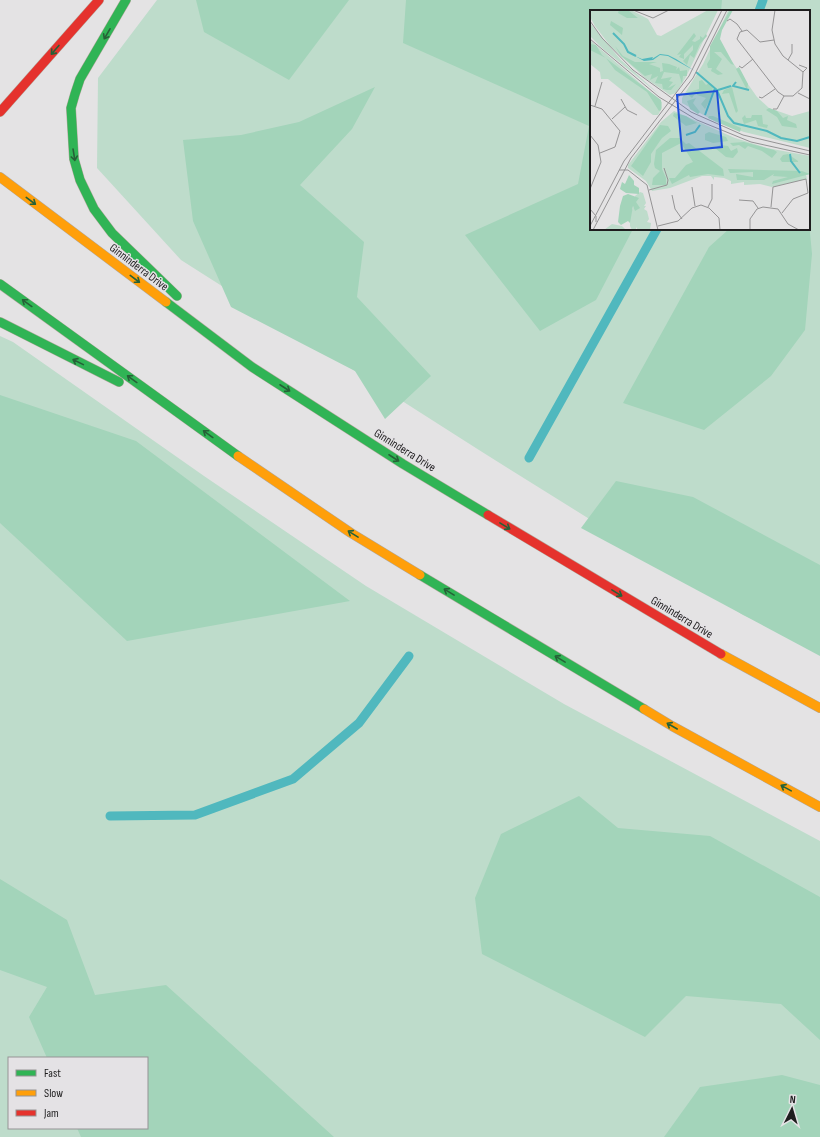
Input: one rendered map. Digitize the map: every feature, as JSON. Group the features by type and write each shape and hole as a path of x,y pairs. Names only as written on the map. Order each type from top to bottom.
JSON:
{"main road":[{"path":"0,112 99,0"},
{"path":"126,0 80,80 75,94 71,122 74,158 80,180 94,209 112,234 183,301"},
{"name":"Ginninderra Drive","path":"0,177 252,367 403,464 680,630 820,708"},
{"path":"0,284 175,410 351,533 672,726 820,807"},
{"path":"194,312 252,367"},
{"path":"0,322 175,410"}],"green space":[{"path":"157,0 820,0 820,652 743,615 479,450 181,260 97,168 98,78"},
{"path":"196,0 349,0 289,80 204,32"},
{"path":"406,0 722,0 721,10 590,10 590,230 632,230 596,300 540,331 465,235 578,184 589,126 403,43"},
{"path":"375,87 352,129 300,185 364,242 357,297 431,376 385,419 355,371 231,307 193,221 183,140 241,135 299,122"},
{"path":"728,230 810,230 812,254 805,330 771,376 704,430 623,403 709,247"},
{"path":"0,336 13,342 204,476 366,586 564,704 820,841 820,1137 0,1137"},
{"path":"0,395 136,441 350,601 127,641 0,523"},
{"path":"616,481 693,497 820,565 820,656 581,528"},
{"path":"579,796 618,828 710,836 820,897 820,1040 781,1004 686,996 645,1037 482,954 475,898 501,834"},
{"path":"0,879 67,920 95,995 166,985 334,1137 81,1137 77,1129 148,1129 148,1057 47,1057 29,1017 47,987 0,970"},
{"path":"782,1075 820,1085 820,1137 664,1137 700,1087"}],"waterway":[{"path":"759,10 763,0"},
{"path":"529,458 656,230"},
{"path":"110,816 195,815 293,779 359,723 409,656"}],"traffic: fast":[{"path":"126,0 80,79 75,94 71,108 74,159 80,180 94,209 112,233 177,296"},
{"path":"0,284 238,456"},
{"path":"166,302 252,367 403,464 488,515"},
{"path":"0,322 119,382"},
{"path":"420,575 644,709"}],"traffic: slow":[{"path":"0,177 166,302"},
{"path":"238,456 351,533 420,575"},
{"path":"721,654 820,708"},
{"path":"644,709 672,726 820,807"}],"traffic: jam":[{"path":"0,112 99,0"},
{"path":"488,515 721,654"}]}
